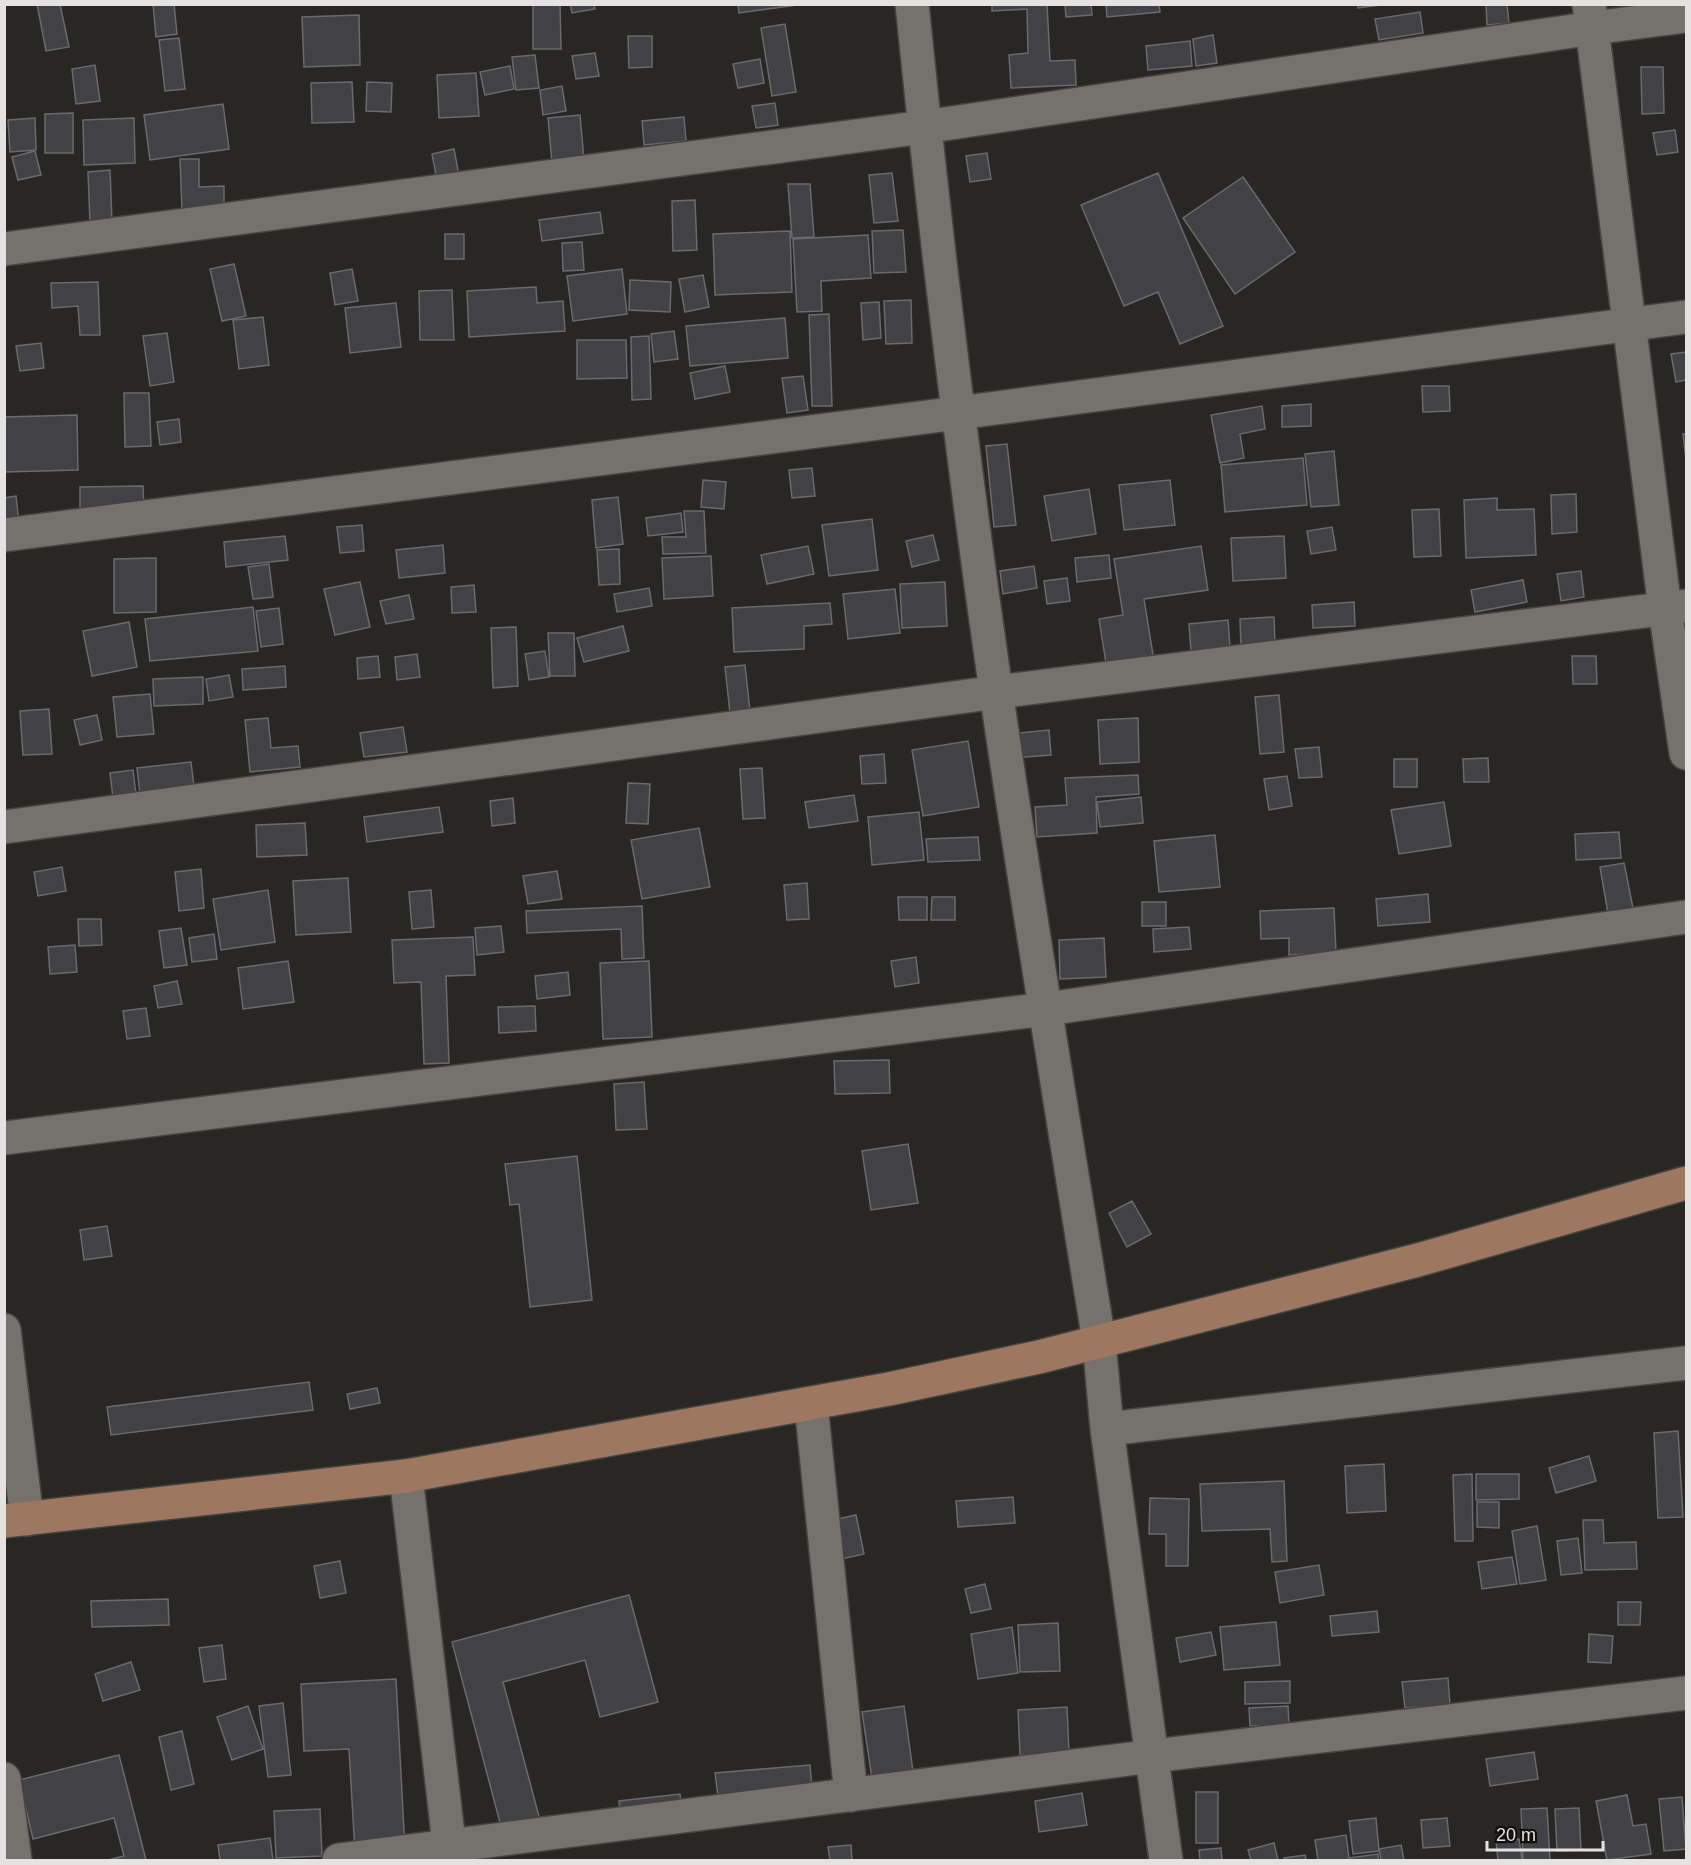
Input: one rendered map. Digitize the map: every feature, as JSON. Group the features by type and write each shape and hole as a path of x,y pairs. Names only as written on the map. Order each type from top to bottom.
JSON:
{"main road":[{"path":"16,1520 406,1476 924,1382 1039,1357 1418,1260 1686,1183"}],"street":[{"path":"912,4 924,127 958,413 997,692 1099,1341 1107,1429 1166,1860"},
{"path":"1591,16 1629,324 1676,608 1686,753"},
{"path":"4,249 924,127 1591,16 1686,16"},
{"path":"4,535 1686,317"},
{"path":"4,827 997,692 1676,608"},
{"path":"4,1138 1046,1009 1686,917"},
{"path":"4,1330 16,1520"},
{"path":"1107,1429 1686,1363"},
{"path":"811,1404 850,1795"},
{"path":"406,1476 450,1854"},
{"path":"339,1860 450,1854 850,1795 1153,1756 1686,1693"},
{"path":"4,1779 15,1860"}],"building":[{"path":"37,4 60,4 69,47 46,51"},
{"path":"153,4 174,4 177,34 156,37"},
{"path":"533,4 560,4 561,49 533,49"},
{"path":"570,4 594,4 595,9 572,13"},
{"path":"738,4 805,4 739,13"},
{"path":"992,4 1047,4 1050,61 1075,60 1076,85 1011,88 1009,55 1028,53 1027,9 992,11"},
{"path":"1065,4 1091,4 1092,15 1066,17"},
{"path":"1106,4 1159,4 1160,12 1107,17"},
{"path":"1358,4 1380,4 1380,5 1358,8"},
{"path":"1486,4 1507,4 1509,23 1487,25"},
{"path":"1420,12 1423,33 1379,40 1375,19"},
{"path":"359,15 360,65 304,67 302,17"},
{"path":"785,24 796,92 772,96 761,28"},
{"path":"1213,35 1217,63 1196,66 1193,39"},
{"path":"628,36 652,36 652,67 629,68"},
{"path":"179,38 185,89 165,91 159,40"},
{"path":"1190,41 1192,66 1148,70 1146,46"},
{"path":"595,53 599,76 576,79 572,56"},
{"path":"535,55 539,88 516,90 512,57"},
{"path":"760,59 764,83 738,88 733,64"},
{"path":"95,65 100,101 76,104 72,69"},
{"path":"510,66 514,89 485,95 480,72"},
{"path":"1641,67 1663,67 1664,113 1642,114"},
{"path":"476,73 479,116 439,118 437,75"},
{"path":"352,82 354,122 312,123 311,83"},
{"path":"367,82 392,83 391,112 366,111"},
{"path":"562,86 566,111 543,115 540,90"},
{"path":"775,103 778,125 756,128 752,106"},
{"path":"223,104 229,149 150,160 144,115"},
{"path":"73,113 73,153 45,153 45,114"},
{"path":"580,115 584,160 552,163 548,118"},
{"path":"684,117 686,141 644,145 642,121"},
{"path":"35,118 36,150 10,152 8,120"},
{"path":"134,118 135,163 84,165 83,120"},
{"path":"1675,130 1678,152 1657,155 1653,133"},
{"path":"454,149 460,181 438,185 432,154"},
{"path":"35,151 41,175 18,180 12,157"},
{"path":"987,153 991,179 970,182 966,156"},
{"path":"180,159 199,159 199,187 224,186 224,209 182,210"},
{"path":"110,170 112,222 90,223 88,172"},
{"path":"892,173 898,221 874,223 869,175"},
{"path":"1158,173 1223,326 1180,344 1158,292 1124,306 1081,205"},
{"path":"1243,177 1295,252 1235,294 1183,218"},
{"path":"788,184 810,184 814,237 792,238"},
{"path":"695,200 697,250 673,251 672,201"},
{"path":"600,212 603,233 542,241 539,220"},
{"path":"903,230 906,272 874,273 872,231"},
{"path":"790,231 792,292 715,295 713,234"},
{"path":"445,234 464,234 464,259 445,259"},
{"path":"868,235 871,278 821,281 822,311 797,312 793,239"},
{"path":"582,242 584,270 563,271 562,243"},
{"path":"234,264 246,316 222,321 210,269"},
{"path":"352,269 358,301 335,305 330,273"},
{"path":"622,269 627,314 573,321 567,276"},
{"path":"703,275 709,307 685,312 679,279"},
{"path":"630,280 671,282 670,312 629,310"},
{"path":"98,282 100,335 80,335 78,306 52,308 51,283"},
{"path":"536,287 537,303 563,301 565,331 469,337 467,291"},
{"path":"452,290 454,340 420,340 419,291"},
{"path":"911,300 912,343 886,344 884,301"},
{"path":"879,302 881,338 863,340 861,303"},
{"path":"396,303 401,347 350,353 345,308"},
{"path":"829,314 832,406 812,406 809,315"},
{"path":"263,317 269,365 239,369 233,320"},
{"path":"785,318 788,358 690,366 686,326"},
{"path":"674,331 678,359 654,362 651,334"},
{"path":"167,333 174,382 150,386 143,336"},
{"path":"649,336 651,399 632,400 631,337"},
{"path":"577,340 626,340 627,378 577,379"},
{"path":"41,343 44,368 20,371 16,346"},
{"path":"1686,352 1686,380 1676,382 1671,354"},
{"path":"725,366 730,392 695,399 690,373"},
{"path":"803,376 808,410 787,413 782,378"},
{"path":"1422,386 1449,386 1450,411 1423,412"},
{"path":"124,393 149,393 151,446 125,447"},
{"path":"1311,404 1311,426 1282,427 1282,406"},
{"path":"1262,406 1265,429 1240,434 1244,458 1220,463 1211,415"},
{"path":"77,415 78,470 4,472 4,417"},
{"path":"179,419 181,442 160,445 157,422"},
{"path":"1683,434 1686,434 1686,460"},
{"path":"1007,444 1016,525 994,527 986,446"},
{"path":"1334,451 1339,505 1311,507 1305,454"},
{"path":"1303,458 1307,505 1225,512 1221,465"},
{"path":"812,468 815,496 792,498 789,470"},
{"path":"703,480 726,482 724,509 701,507"},
{"path":"1170,480 1175,525 1124,530 1119,485"},
{"path":"143,486 144,509 80,511 80,487"},
{"path":"1089,489 1096,534 1052,541 1044,496"},
{"path":"1576,494 1577,532 1552,534 1551,495"},
{"path":"16,496 19,523 4,524 4,498"},
{"path":"618,497 623,544 596,548 592,500"},
{"path":"1497,498 1497,510 1534,509 1536,555 1466,558 1464,500"},
{"path":"1439,509 1441,556 1414,557 1412,510"},
{"path":"684,511 704,511 706,553 663,554 662,537 686,537"},
{"path":"681,513 683,532 648,536 646,518"},
{"path":"872,519 878,570 829,576 822,525"},
{"path":"362,525 364,551 340,553 337,527"},
{"path":"1332,527 1336,550 1311,554 1307,531"},
{"path":"933,535 939,560 912,567 906,541"},
{"path":"285,536 288,560 226,567 224,542"},
{"path":"1284,536 1286,578 1233,581 1231,538"},
{"path":"443,545 445,573 399,578 396,550"},
{"path":"808,546 814,574 767,584 761,555"},
{"path":"1201,546 1208,590 1144,599 1153,655 1106,663 1099,619 1123,615 1114,559"},
{"path":"619,549 620,584 599,585 597,550"},
{"path":"1109,555 1111,578 1077,582 1075,558"},
{"path":"711,556 713,596 664,599 662,558"},
{"path":"156,558 156,612 114,613 114,559"},
{"path":"269,564 273,597 253,599 248,567"},
{"path":"1034,566 1037,588 1003,594 1000,571"},
{"path":"1581,571 1584,597 1561,601 1557,574"},
{"path":"1067,578 1070,601 1047,604 1044,581"},
{"path":"1523,580 1527,602 1475,612 1471,590"},
{"path":"360,582 370,627 335,635 324,589"},
{"path":"945,582 947,626 902,628 900,584"},
{"path":"474,585 476,612 452,613 451,587"},
{"path":"649,588 652,606 617,612 614,594"},
{"path":"895,589 900,633 848,639 843,594"},
{"path":"409,595 414,619 386,624 380,601"},
{"path":"1354,602 1355,626 1313,628 1312,605"},
{"path":"830,603 832,624 804,626 804,649 734,652 732,608"},
{"path":"253,607 258,651 150,661 145,619"},
{"path":"279,608 283,644 261,647 256,611"},
{"path":"1274,617 1275,645 1241,647 1240,619"},
{"path":"1228,620 1230,647 1191,651 1189,624"},
{"path":"129,622 137,667 92,676 83,631"},
{"path":"623,626 629,651 584,662 577,638"},
{"path":"516,627 518,686 493,688 491,628"},
{"path":"548,633 574,633 575,676 550,676"},
{"path":"545,651 549,677 529,680 525,654"},
{"path":"417,654 420,677 397,680 395,657"},
{"path":"378,656 380,677 358,679 357,658"},
{"path":"1572,656 1596,656 1597,684 1573,684"},
{"path":"745,665 750,711 730,713 725,667"},
{"path":"285,666 286,687 243,690 242,669"},
{"path":"229,675 233,697 209,701 206,679"},
{"path":"203,677 203,704 154,706 153,679"},
{"path":"150,694 154,734 117,737 113,697"},
{"path":"1279,695 1284,752 1260,754 1255,697"},
{"path":"49,709 52,754 23,755 20,711"},
{"path":"97,715 102,740 80,745 74,720"},
{"path":"268,718 271,748 298,746 300,767 250,772 245,720"},
{"path":"1138,718 1139,762 1100,764 1098,720"},
{"path":"403,727 407,752 364,757 360,733"},
{"path":"1049,730 1051,755 1012,758 1009,734"},
{"path":"968,741 979,807 923,816 912,750"},
{"path":"1319,747 1322,777 1299,778 1295,749"},
{"path":"884,754 886,783 862,784 860,756"},
{"path":"1488,758 1489,782 1464,782 1463,759"},
{"path":"1394,759 1417,759 1417,787 1394,787"},
{"path":"191,762 194,787 140,794 137,768"},
{"path":"762,768 765,818 743,819 740,769"},
{"path":"133,770 136,795 113,798 110,773"},
{"path":"1138,775 1139,794 1096,797 1097,833 1037,837 1035,807 1067,805 1065,778"},
{"path":"1287,776 1292,806 1269,810 1264,779"},
{"path":"628,783 650,784 648,824 626,823"},
{"path":"854,795 858,821 809,828 805,802"},
{"path":"1141,797 1143,823 1100,827 1097,802"},
{"path":"513,798 515,823 492,826 490,801"},
{"path":"1444,802 1451,846 1399,854 1391,810"},
{"path":"439,807 443,832 367,842 364,817"},
{"path":"919,812 924,860 872,865 868,817"},
{"path":"305,823 307,855 257,857 256,825"},
{"path":"699,828 710,887 642,899 631,840"},
{"path":"1619,832 1621,858 1576,860 1575,834"},
{"path":"1215,835 1220,887 1159,892 1154,841"},
{"path":"978,837 980,860 928,862 926,839"},
{"path":"1624,863 1633,908 1608,913 1600,867"},
{"path":"62,867 66,891 38,896 34,872"},
{"path":"201,869 204,908 179,911 175,872"},
{"path":"557,871 562,899 528,904 523,876"},
{"path":"348,878 351,932 296,935 293,881"},
{"path":"807,883 809,919 787,920 784,885"},
{"path":"268,890 275,942 221,950 213,899"},
{"path":"431,890 434,927 412,929 409,892"},
{"path":"1428,894 1430,922 1378,926 1376,899"},
{"path":"898,897 927,897 927,920 899,920"},
{"path":"932,897 955,897 955,920 931,920"},
{"path":"1142,902 1166,902 1166,926 1142,926"},
{"path":"642,906 644,958 622,959 621,929 527,933 526,911"},
{"path":"1334,908 1336,953 1289,955 1289,938 1261,939 1260,911"},
{"path":"78,919 101,919 102,945 79,946"},
{"path":"501,926 504,952 477,955 475,928"},
{"path":"1189,927 1191,949 1154,952 1153,929"},
{"path":"181,928 187,965 164,968 159,931"},
{"path":"214,934 217,959 192,962 189,938"},
{"path":"473,937 475,975 446,976 449,1063 424,1064 421,982 394,983 392,940"},
{"path":"1104,938 1106,977 1060,979 1059,940"},
{"path":"75,945 77,972 50,974 48,947"},
{"path":"916,957 919,983 895,987 891,961"},
{"path":"288,961 294,1002 243,1009 238,968"},
{"path":"649,961 652,1037 603,1039 600,963"},
{"path":"568,972 570,995 537,999 535,976"},
{"path":"177,981 182,1004 158,1008 154,986"},
{"path":"535,1006 536,1031 499,1033 498,1007"},
{"path":"146,1008 150,1036 127,1039 123,1011"},
{"path":"889,1060 890,1093 835,1094 834,1061"},
{"path":"644,1082 647,1129 616,1130 614,1084"},
{"path":"908,1144 918,1203 871,1210 862,1151"},
{"path":"577,1156 592,1300 530,1307 519,1204 510,1205 505,1164"},
{"path":"1132,1201 1151,1234 1127,1247 1109,1213"},
{"path":"107,1226 112,1256 84,1260 80,1230"},
{"path":"309,1382 313,1410 111,1435 107,1407"},
{"path":"377,1388 380,1403 350,1409 347,1394"},
{"path":"1678,1431 1683,1517 1658,1518 1654,1433"},
{"path":"1589,1456 1596,1481 1556,1493 1549,1468"},
{"path":"1384,1464 1386,1511 1347,1513 1345,1466"},
{"path":"1472,1474 1473,1541 1455,1541 1453,1475"},
{"path":"1476,1474 1519,1474 1519,1499 1476,1500"},
{"path":"1284,1481 1287,1561 1272,1562 1270,1529 1202,1531 1200,1484"},
{"path":"1013,1497 1015,1523 958,1527 956,1501"},
{"path":"1150,1498 1189,1499 1188,1566 1166,1566 1166,1534 1149,1534"},
{"path":"1477,1502 1499,1502 1499,1528 1477,1527"},
{"path":"856,1515 864,1554 832,1561 824,1522"},
{"path":"1583,1520 1603,1520 1604,1543 1636,1542 1637,1569 1585,1570"},
{"path":"1537,1526 1546,1580 1520,1584 1512,1531"},
{"path":"1578,1538 1582,1573 1561,1575 1557,1541"},
{"path":"1512,1557 1517,1584 1482,1589 1478,1562"},
{"path":"340,1561 346,1593 320,1598 314,1566"},
{"path":"1319,1565 1324,1595 1280,1603 1275,1572"},
{"path":"985,1584 991,1609 971,1613 965,1589"},
{"path":"629,1595 658,1702 600,1717 585,1660 503,1682 540,1820 502,1830 452,1642"},
{"path":"168,1599 169,1625 92,1627 91,1601"},
{"path":"1618,1602 1641,1602 1640,1625 1618,1625"},
{"path":"1377,1611 1379,1632 1332,1636 1330,1616"},
{"path":"1276,1622 1280,1665 1224,1670 1220,1627"},
{"path":"1058,1623 1060,1671 1020,1672 1018,1625"},
{"path":"1012,1627 1018,1673 978,1679 971,1634"},
{"path":"1211,1632 1216,1655 1180,1662 1176,1638"},
{"path":"1589,1634 1613,1636 1611,1663 1588,1662"},
{"path":"222,1645 226,1679 204,1682 199,1648"},
{"path":"131,1662 140,1690 103,1701 95,1674"},
{"path":"1448,1678 1450,1705 1405,1708 1402,1682"},
{"path":"396,1679 405,1850 355,1852 349,1749 304,1751 301,1684"},
{"path":"1290,1681 1290,1703 1245,1704 1245,1682"},
{"path":"283,1703 291,1775 268,1777 259,1706"},
{"path":"248,1706 263,1749 232,1760 217,1717"},
{"path":"904,1706 915,1786 874,1792 862,1712"},
{"path":"1288,1706 1289,1725 1250,1726 1249,1708"},
{"path":"1067,1707 1069,1753 1020,1755 1018,1710"},
{"path":"182,1731 194,1784 171,1790 159,1737"},
{"path":"1534,1752 1538,1779 1490,1786 1486,1759"},
{"path":"119,1755 146,1860 108,1860 124,1856 114,1818 33,1839 19,1780"},
{"path":"810,1765 812,1789 718,1797 715,1773"},
{"path":"1196,1792 1218,1792 1218,1843 1196,1843"},
{"path":"1082,1793 1087,1825 1039,1832 1035,1801"},
{"path":"680,1794 682,1812 621,1819 619,1801"},
{"path":"1627,1795 1633,1826 1646,1824 1651,1854 1607,1860 1596,1801"},
{"path":"1682,1797 1686,1849 1664,1851 1659,1799"},
{"path":"1547,1808 1550,1860 1523,1860 1521,1809"},
{"path":"1579,1808 1581,1850 1557,1851 1555,1809"},
{"path":"320,1809 322,1856 276,1858 274,1811"},
{"path":"1376,1818 1379,1851 1353,1854 1349,1821"},
{"path":"1447,1818 1450,1846 1423,1848 1421,1820"},
{"path":"1346,1835 1349,1858 1378,1854 1378,1860 1318,1860 1315,1840"},
{"path":"270,1838 273,1860 220,1860 218,1845"},
{"path":"1519,1839 1522,1860 1498,1860 1496,1841"},
{"path":"1274,1843 1278,1860 1251,1860 1248,1850"},
{"path":"851,1845 852,1860 830,1860 828,1847"},
{"path":"1401,1845 1404,1860 1381,1860 1379,1849"},
{"path":"1221,1848 1222,1860 1200,1860 1199,1850"},
{"path":"1305,1855 1306,1860 1284,1860 1284,1858"}]}
